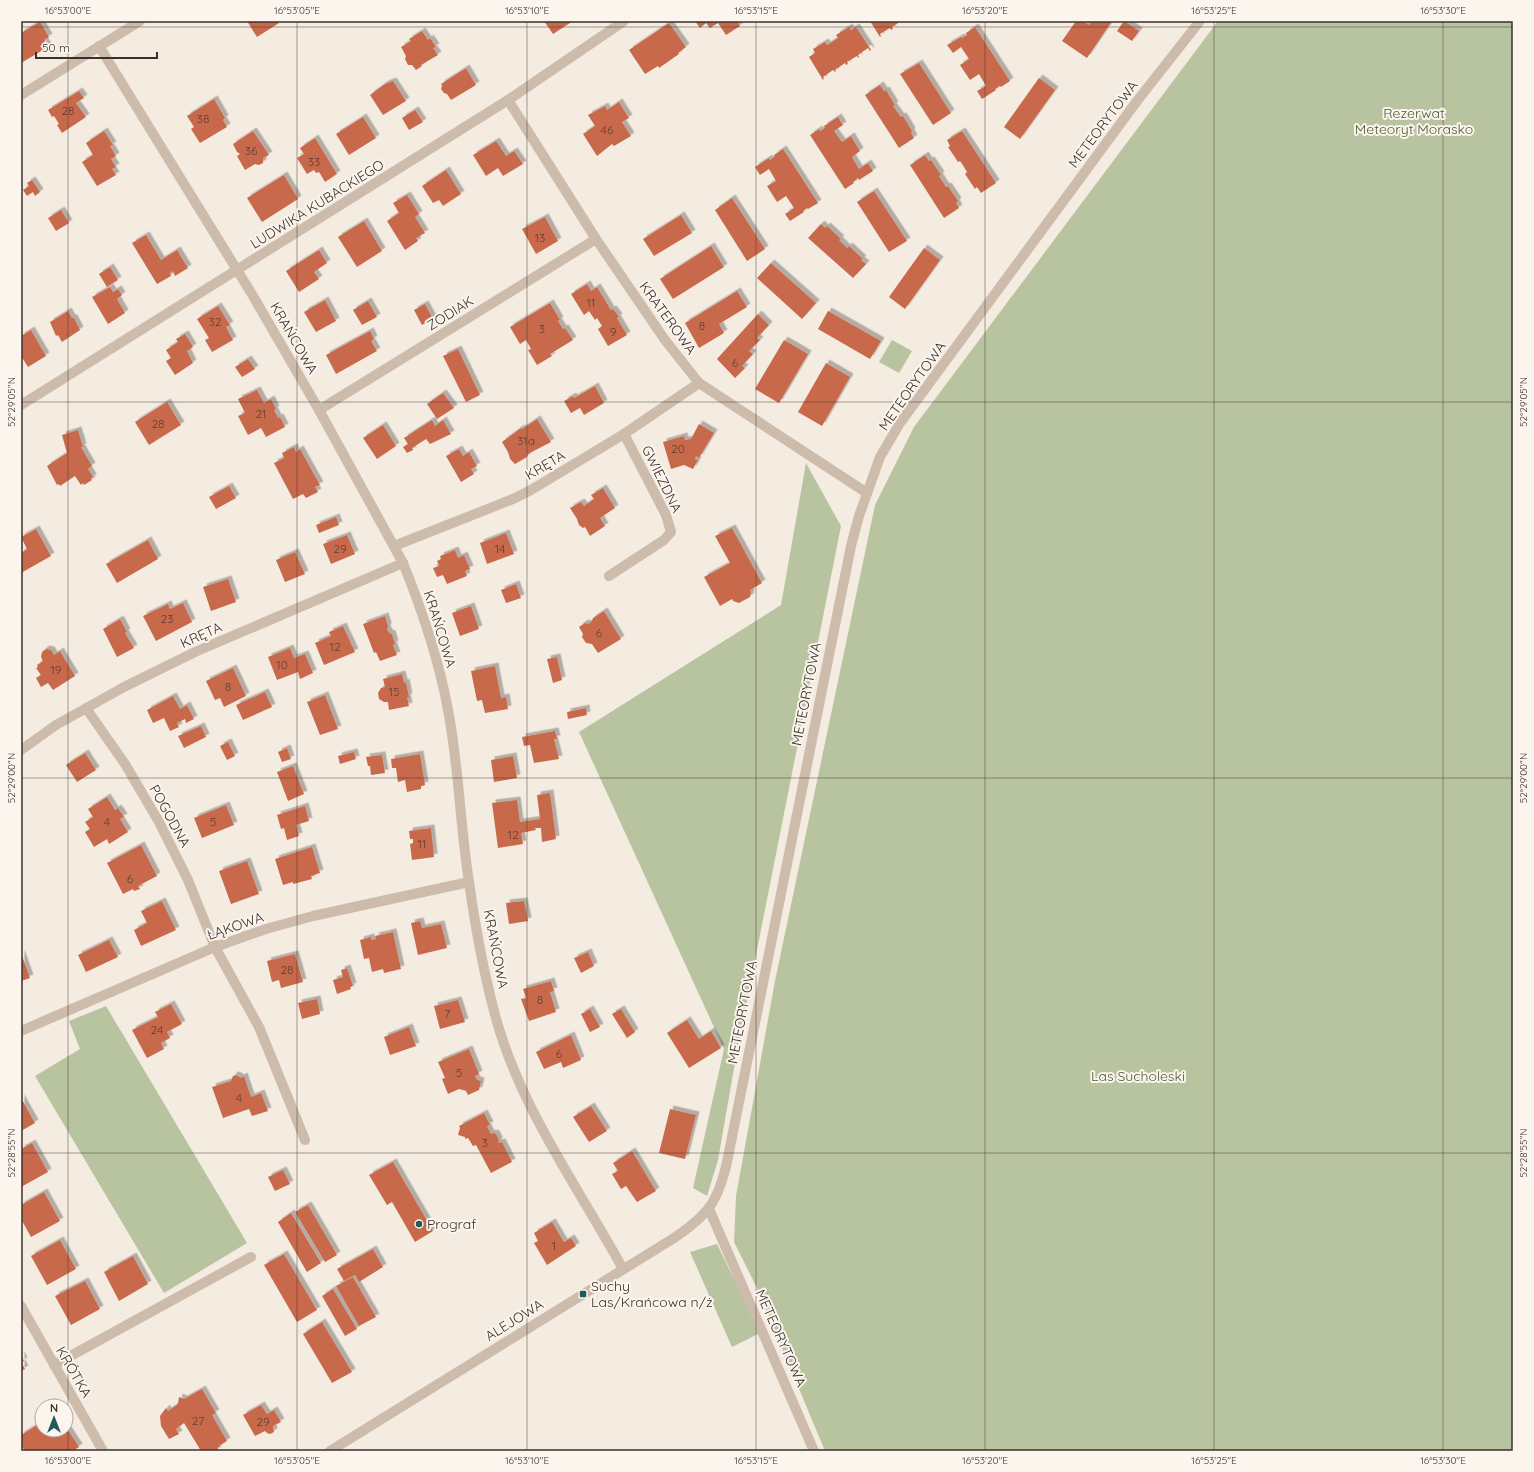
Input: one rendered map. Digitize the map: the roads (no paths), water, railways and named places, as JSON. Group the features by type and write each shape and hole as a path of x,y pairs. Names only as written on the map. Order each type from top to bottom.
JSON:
{"street":[{"path":"21,95 140,21"},
{"name":"LUDWIKA KUBACKIEGO","path":"21,405 508,100 624,21"},
{"name":"METEORYTOWA","path":"814,1451 709,1209 718,1193 727,1162 836,619 851,546 859,516 880,457 900,423 1105,141 1200,21"},
{"name":"KRAŃCOWA","path":"99,46 237,270 319,410 394,546 413,588 438,666 448,708 453,739 469,882 494,1011 507,1056 521,1088 536,1116 624,1269"},
{"name":"KRATEROWA","path":"508,100 596,239 665,340 699,383 867,493"},
{"name":"ZODIAK","path":"319,410 596,239"},
{"name":"KRĘTA","path":"394,546 513,499 531,490 624,434 699,383"},
{"name":"GWIEZDNA","path":"609,576 664,540 671,532 666,515 624,434"},
{"name":"KRĘTA","path":"21,750 56,724 124,687 195,652 402,563"},
{"name":"POGODNA","path":"86,708 125,764 159,822 188,880 215,947 259,1027 305,1140"},
{"name":"ŁĄKOWA","path":"21,1030 215,947 266,929 313,916 469,882"},
{"name":"ALEJOWA","path":"330,1451 624,1269 688,1228 709,1209"},
{"path":"54,1365 251,1257"},
{"name":"KRÓTKA","path":"21,1306 104,1451"}],"place":[{"name":"Prograf","path":"419,1224"},
{"name":"Suchy Las/Krańcowa n/ż","path":"583,1294"}],"park label":[{"name":"Rezerwat Meteoryt Morasko","path":"1414,122"},
{"name":"Las Sucholeski","path":"1138,1076"}]}
